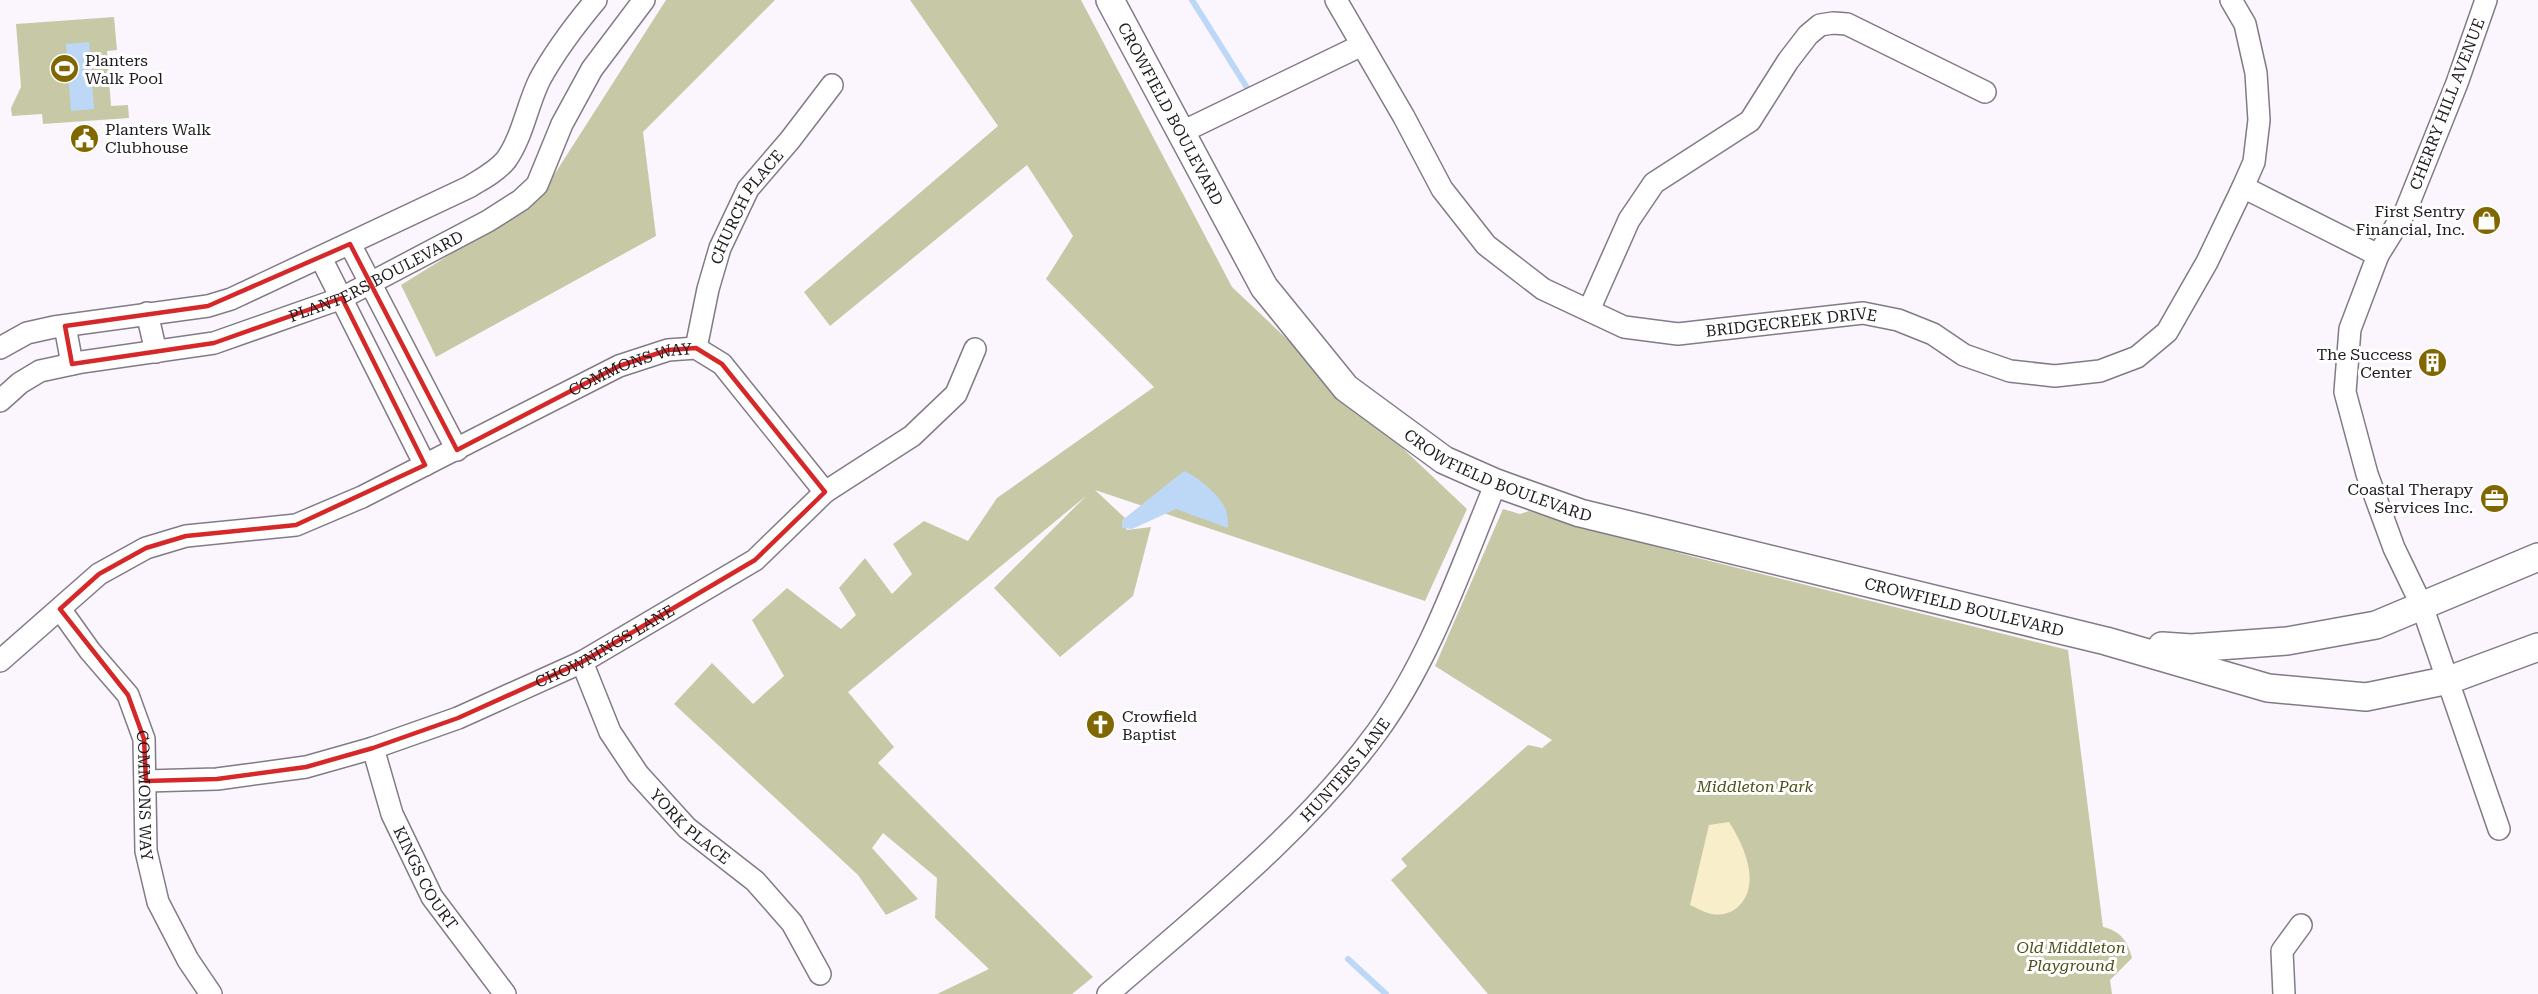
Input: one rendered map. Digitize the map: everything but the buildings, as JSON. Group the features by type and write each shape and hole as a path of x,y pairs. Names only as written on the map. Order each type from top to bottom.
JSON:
{"main road":[{"name":"CROWFIELD BOULEVARD","path":"1110,0 1264,287 1346,387 1444,460 1496,483 1580,513 2106,641 2268,688 2366,697 2449,680 2538,647"},
{"name":"CROWFIELD BOULEVARD","path":"2106,641 2191,648 2287,641 2376,625 2538,557"}],"street":[{"path":"0,348 27,333 147,313 208,306 231,299 469,187 493,172 505,160 515,142 539,82 559,47 596,0"},
{"name":"PLANTERS BOULEVARD","path":"0,401 20,383 40,371 72,364 214,343 342,298 521,200 537,185 562,124 592,69 644,0"},
{"name":"BRIDGECREEK DRIVE","path":"1336,0 1404,117 1442,189 1486,245 1543,290 1624,327 1678,334 1863,313 1898,320 1933,334 1964,355 2010,371 2055,376 2100,371 2137,357 2167,332 2207,262 2243,187 2254,162 2259,120 2256,73 2245,24 2231,0"},
{"name":"CHERRY HILL AVENUE","path":"2486,0 2457,83 2406,210 2378,255 2350,329 2345,392 2371,484 2394,548 2422,606 2499,829"},
{"path":"1589,310 1629,220 1654,183 1750,121 1788,61 1808,35 1820,25 1847,24 1985,92"},
{"path":"1180,134 1362,45"},
{"name":"CHURCH PLACE","path":"696,348 708,290 720,248 748,189 790,140 832,85"},
{"path":"2243,187 2378,255"},
{"path":"350,244 457,450"},
{"path":"321,258 425,465"},
{"path":"147,313 156,352"},
{"path":"65,326 72,364"},
{"name":"COMMONS WAY","path":"0,661 99,574 146,548 186,536 296,525 362,497 619,366 668,350 696,348 722,364 825,492"},
{"name":"CHOWNINGS LANE","path":"146,781 217,779 306,767 374,748 458,718 582,662 755,560 825,492 912,436 956,394 975,349"},
{"name":"HUNTERS LANE","path":"1108,994 1261,859 1322,800 1377,732 1425,650 1496,483"},
{"name":"COMMONS WAY","path":"60,609 90,651 128,695 144,739 146,851 158,902 188,960 211,994"},
{"name":"YORK PLACE","path":"582,662 610,732 638,774 687,828 755,881 792,923 820,974"},
{"name":"KINGS COURT","path":"374,748 392,814 432,897 505,994"},
{"path":"2284,994 2282,951 2301,925"}],"highlighted area":[{"path":"350,244 457,450 619,366 668,350 696,348 722,364 825,492 755,560 582,662 458,718 373,748 306,767 217,779 146,781 144,739 128,695 60,609 99,574 146,548 186,536 296,525 425,465 342,298 214,343 72,364 65,326 208,306"}],"green space":[{"path":"666,0 775,0 643,132 656,236 436,357 401,285 538,200"},
{"path":"910,0 1081,0 1232,287 1467,509 1425,601 1095,490 1125,518 1122,522 1127,530 1151,527 1133,596 1060,657 994,588 1086,496 848,692 894,747 878,763 1093,977 1072,994 937,994 989,969 935,918 937,878 883,833 872,848 918,899 886,915 858,875 674,704 712,663 753,704 784,676 752,620 787,588 841,629 856,615 839,588 865,558 892,594 912,574 893,544 924,521 968,541 997,498 1154,387 1046,279 1073,236 1027,165 830,326 804,292 998,126"},
{"name":"Planters Walk Pool","path":"114,17 117,50 107,51 111,106 128,105 129,118 43,124 42,114 12,116 11,108 21,87 16,24"},
{"name":"Middleton Park","path":"1503,509 1520,514 1529,511 1694,557 2068,650 2103,927 2115,931 2123,938 2132,958 2110,980 2112,994 1488,994 1391,880 1407,866 1401,859 1528,745 1542,748 1552,740 1435,666"}],"sand":[{"path":"1729,822 1745,853 1750,877 1749,888 1738,907 1722,914 1712,914 1690,905 1709,825"}],"water":[{"path":"89,42 94,109 71,111 66,44"},
{"path":"1184,471 1216,495 1225,508 1228,528 1176,509 1132,529 1122,528 1125,518"}],"waterway":[{"path":"1192,0 1251,94"},
{"path":"1348,959 1386,994"}],"place":[{"name":"Planters Walk Pool","path":"64,69"},
{"name":"Planters Walk Clubhouse","path":"84,138"},
{"name":"First Sentry Financial, Inc.","path":"2486,220"},
{"name":"The Success Center","path":"2433,363"},
{"name":"Coastal Therapy Services Inc.","path":"2494,498"},
{"name":"Crowfield Baptist","path":"1101,725"}],"park label":[{"name":"Old Middleton Playground","path":"2071,956"}]}
